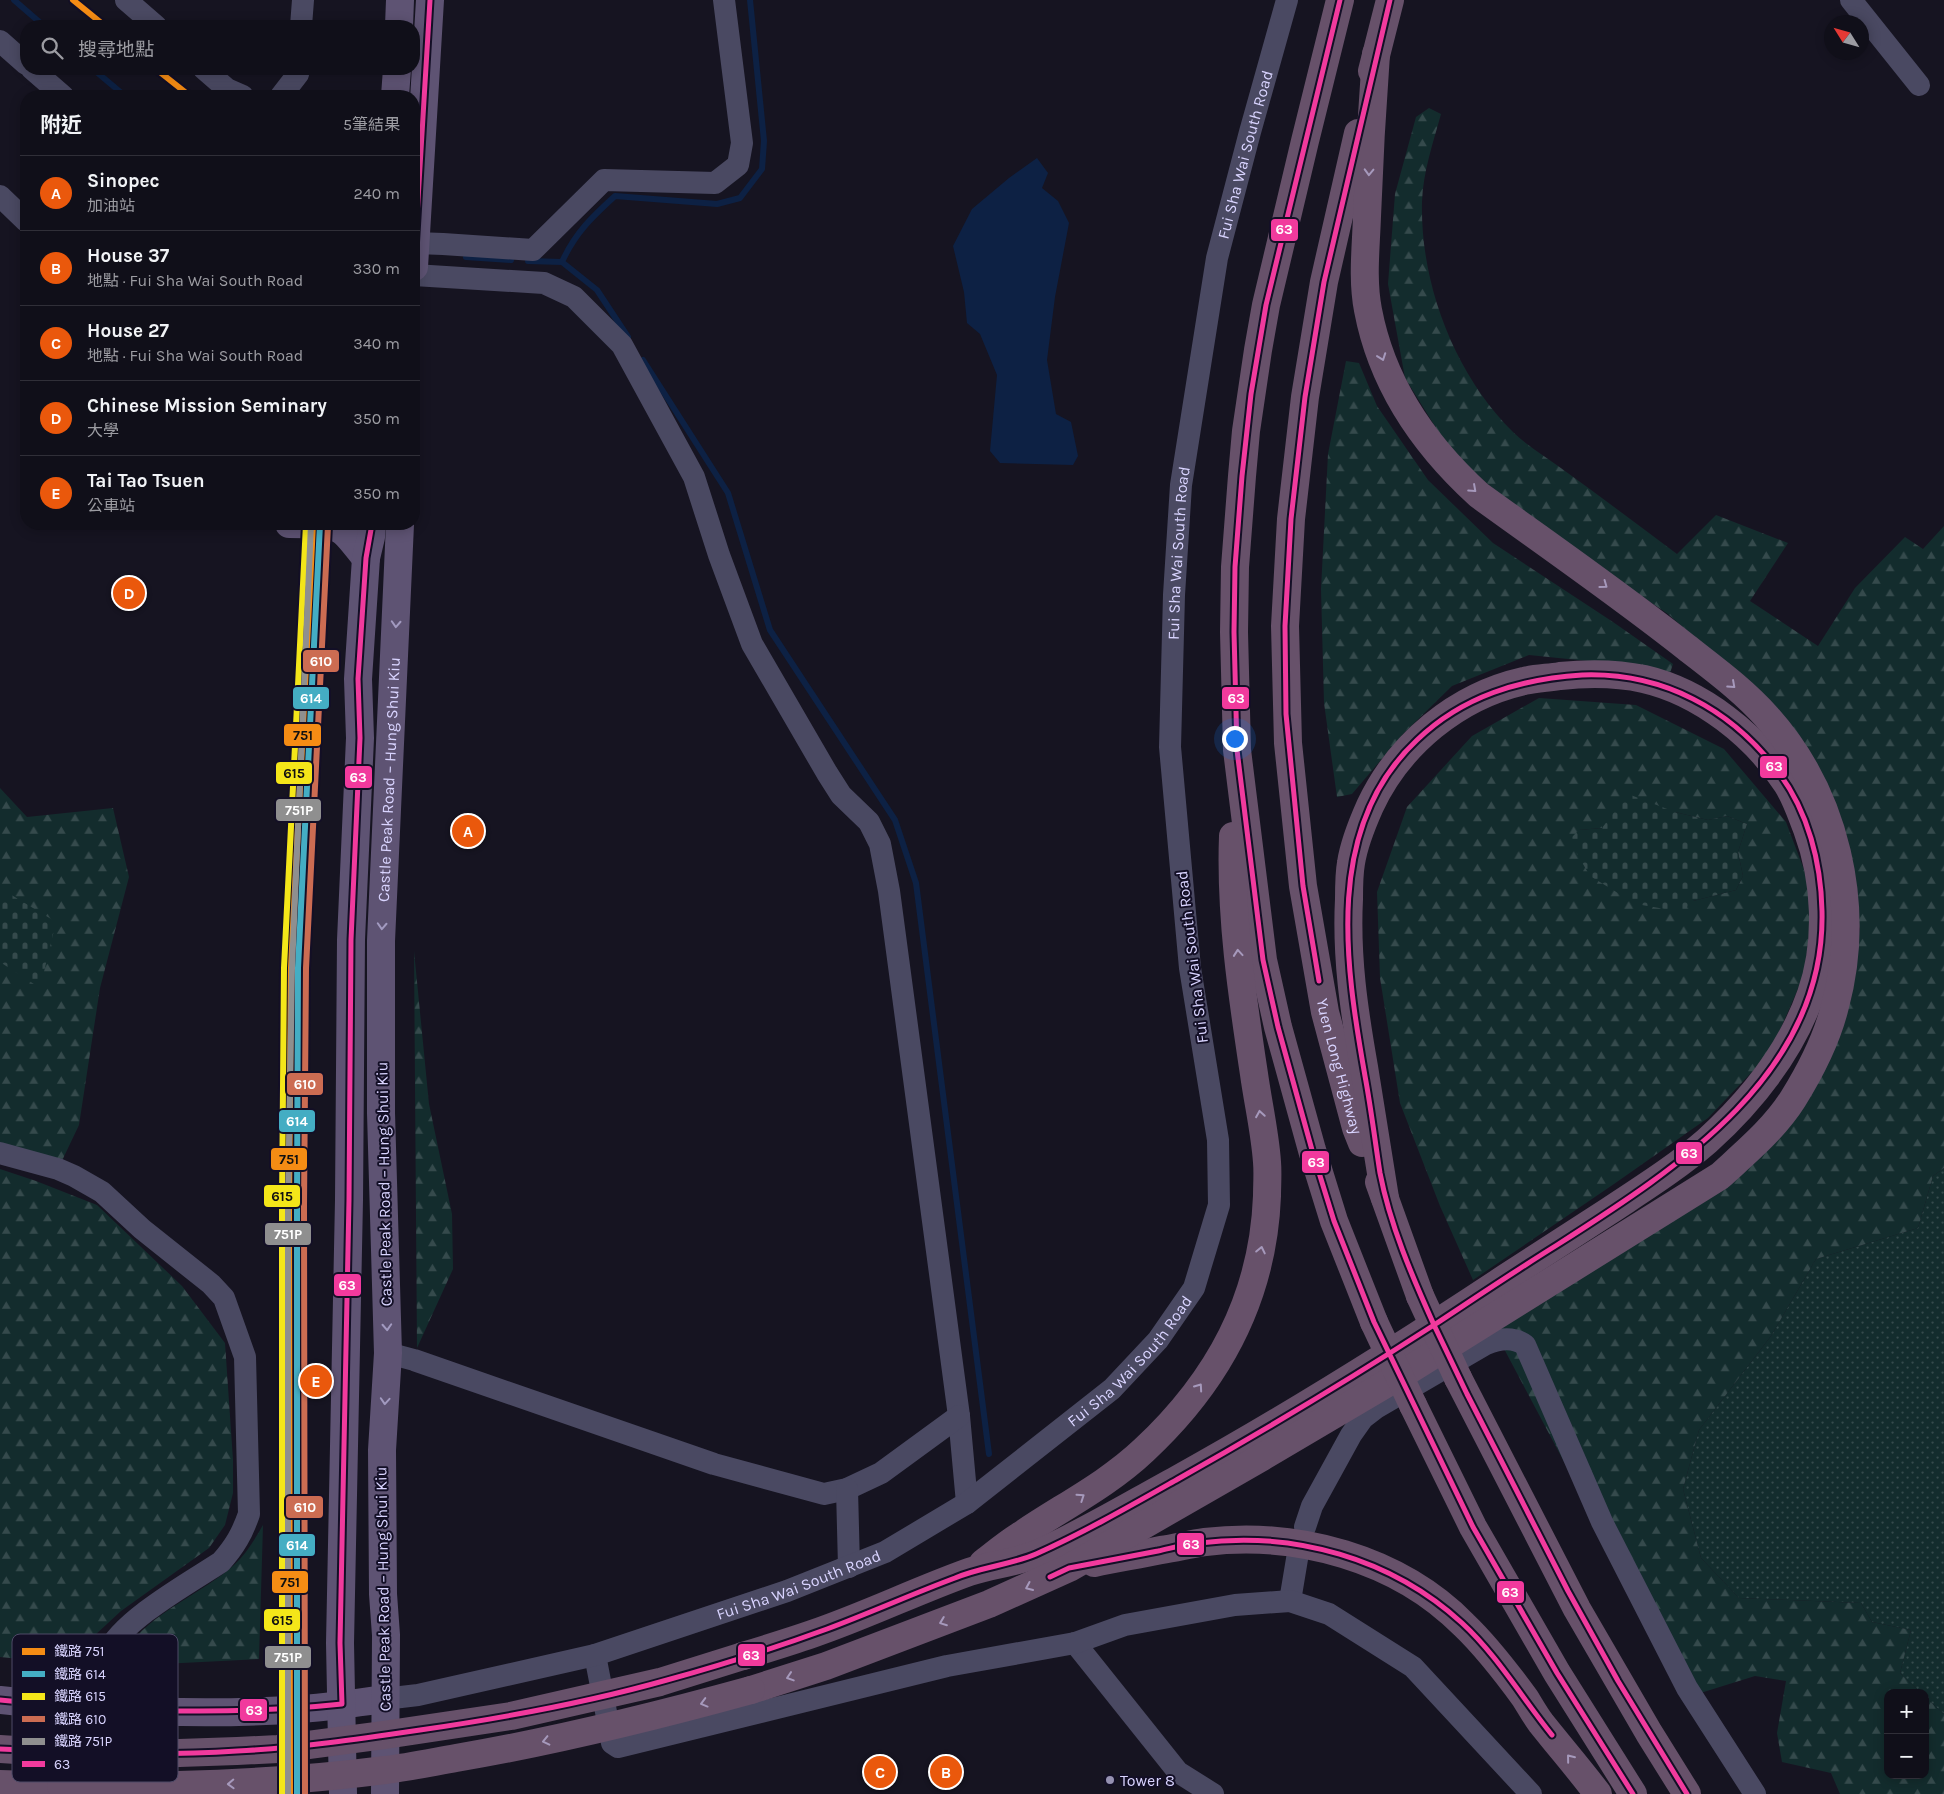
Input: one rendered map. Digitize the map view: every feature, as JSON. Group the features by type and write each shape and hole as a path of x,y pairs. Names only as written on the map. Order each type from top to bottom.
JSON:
{"highway":[{"path":"972,1571 1020,1535 1075,1502 1119,1471 1158,1436 1189,1400 1232,1337 1250,1297 1262,1248 1267,1162 1245,1014 1235,915 1233,854 1238,750 1234,632 1235,567 1251,394 1266,306 1340,0"},
{"name":"Yuen Long Highway","path":"1390,0 1324,282 1312,346 1291,519 1285,626 1288,742 1303,886 1312,948 1325,1012 1356,1128 1385,1198 1420,1296 1458,1378 1577,1609 1644,1725 1687,1794"},
{"path":"0,1784 152,1787 280,1781 386,1770 516,1748 663,1714 751,1690 826,1666 979,1608 1069,1568 1262,1458 1401,1375 1720,1176 1759,1141 1792,1101 1817,1056 1835,1007 1845,956 1846,904 1838,852 1822,804 1798,758 1766,716 1729,681 1661,627 1486,499 1462,479 1435,450 1416,425 1386,370 1368,310 1365,281 1376,54"},
{"path":"178,1753 278,1749 511,1716 660,1682 811,1634 972,1571 1035,1555 1120,1512 1303,1407 1667,1173 1716,1132 1779,1059 1792,1036 1812,990 1820,957 1823,919 1818,864 1795,798 1777,770 1765,756 1715,712 1692,697 1652,681 1609,673 1573,674 1530,680 1508,686 1474,700 1430,727 1401,755 1378,789 1360,829 1351,862 1347,938 1353,1005 1385,1198"},
{"path":"1238,750 1263,960 1278,1028 1312,1150 1344,1246 1374,1322 1472,1527 1557,1674 1633,1794"},
{"path":"1069,1568 1206,1542 1261,1540 1296,1544 1353,1556 1390,1571 1436,1601 1473,1634 1502,1668 1541,1722 1598,1794"}],"main road":[{"path":"399,20 400,0"},
{"path":"420,148 430,0"},
{"path":"395,90 396,75"},
{"path":"343,530 350,538 365,564"},
{"name":"Castle Peak Road – Hung Shui Kiu","path":"372,530 365,564 358,679 360,738 351,940 340,1644 363,1702 386,1794"},
{"name":"Castle Peak Road – Hung Shui Kiu","path":"343,1794 343,1746 363,1702 370,1667 369,1638 382,1594 382,1450 388,1353 381,1113 382,932 400,530"},
{"path":"178,1710 263,1711 363,1702"},
{"path":"292,1794 302,1788 322,1770 343,1746"}],"street":[{"path":"126,0 149,20"},
{"path":"301,20 303,0"},
{"path":"420,253 443,244 533,250 604,180 715,183 738,165 742,143 724,0"},
{"name":"Fui Sha Wai South Road","path":"363,1702 418,1695 595,1655 787,1591 884,1552 966,1503 1112,1389 1158,1340 1194,1288 1219,1205 1218,1140 1190,968 1170,747 1174,595 1181,485 1217,258 1287,0"},
{"path":"1851,0 1919,85"},
{"path":"0,41 20,59"},
{"path":"39,75 56,90"},
{"path":"211,75 229,90"},
{"path":"286,90 297,75"},
{"path":"0,196 20,215"},
{"path":"420,275 544,283 574,297 622,345 694,477 719,555 752,644 827,774 842,795 868,822 880,844 889,891 959,1416 966,1503"},
{"path":"0,1153 58,1169 102,1192 142,1229 211,1284 224,1298 245,1357 249,1514 242,1533 221,1562 154,1607 121,1634"},
{"path":"1305,1527 1312,1506 1351,1435 1364,1418 1376,1408 1486,1344 1500,1339 1522,1342 1602,1522 1687,1688 1755,1794"},
{"path":"388,1353 414,1360 714,1464 824,1494 847,1489 881,1473 959,1416"},
{"path":"847,1489 849,1567"},
{"path":"1290,1601 1298,1553"},
{"path":"595,1655 612,1743 618,1747 947,1666 1075,1643 1125,1625 1235,1605 1290,1601 1329,1614 1414,1667 1531,1794"},
{"path":"1075,1643 1178,1772 1213,1794"}],"green space":[{"path":"1429,108 1441,114 1426,169 1422,202 1427,265 1445,326 1458,356 1474,384 1492,409 1525,443 1677,554 1716,515 1788,543 1750,601 1818,646 1855,588 1905,537 1923,549 1944,526 1944,1168 1933,1176 1918,1228 1816,1259 1771,1336 1699,1430 1683,1489 1701,1558 1739,1598 1861,1603 1872,1622 1911,1630 1900,1673 1917,1689 1884,1689 1884,1779 1929,1779 1929,1701 1944,1714 1944,1794 1840,1794 1831,1773 1782,1762 1777,1733 1786,1681 1755,1676 1694,1695 1622,1571 1493,1328 1661,1226 1833,1050 1860,929 1843,845 1743,680 1668,614 1529,520 1451,452 1405,378 1388,284 1395,194 1416,117"},
{"path":"1346,361 1359,363 1377,406 1428,480 1493,543 1673,664 1669,676 1607,663 1529,655 1452,686 1403,734 1352,794 1337,797 1324,703 1321,589 1328,454"},
{"path":"1539,698 1636,705 1724,749 1786,822 1814,896 1804,975 1770,1053 1708,1118 1473,1280 1440,1206 1400,1103 1380,978 1377,892 1407,807 1472,736","holes":["1675,812 1708,820 1727,816 1747,824 1738,852 1743,876 1736,890 1693,901 1579,830 1602,828"]},
{"path":"0,788 27,817 113,808 129,877 100,988 79,1125 59,1167 0,1149"},
{"path":"1628,794 1675,812 1708,820 1727,816 1747,824 1738,852 1743,876 1736,890 1693,901 1682,912 1636,904 1590,876 1569,840 1579,830 1602,828"},
{"path":"0,888 56,922 40,988 0,962"},
{"path":"414,951 429,1104 452,1214 453,1269 417,1348"},
{"path":"1944,1168 1944,1714 1929,1701 1929,1689 1917,1689 1900,1673 1911,1630 1872,1622 1861,1603 1739,1598 1701,1558 1683,1489 1699,1430 1771,1336 1816,1259 1918,1228 1933,1176"},
{"path":"0,1169 97,1205 182,1286 225,1343 233,1460 233,1493 225,1525 209,1548 121,1611 96,1634 12,1634 12,1658 0,1657"},
{"path":"263,1525 259,1659 178,1663 178,1634 139,1634 162,1615 222,1575 238,1561"}],"water":[{"path":"1037,158 1048,173 1042,188 1058,201 1069,223 1055,297 1047,360 1056,414 1071,422 1078,456 1073,465 1000,463 990,451 997,375 980,334 967,323 964,292 953,246 972,209 1009,178"}],"waterway":[{"path":"14,0 37,20"},
{"path":"562,262 585,226 615,196 717,204 740,198 762,169 764,141 750,0"},
{"path":"100,75 118,90"},
{"path":"466,257 511,260"},
{"path":"528,261 562,262 597,290 628,337"},
{"path":"643,360 728,493 770,630 895,820 916,883 989,1454"}],"rail line":[{"name":"751","path":"73,0 98,20"},
{"name":"751","path":"164,75 182,90"},
{"name":"615","path":"282,1794 284,968 306,530"},
{"name":"751P","path":"288,1794 288,1205 292,968 311,530"},
{"name":"751","path":"290,1794 289,1205 291,968 313,530"},
{"name":"614","path":"297,1794 298,968 320,530"},
{"name":"610","path":"305,1794 304,1205 306,968 328,530"}],"transit line":[{"name":"63","path":"420,167 430,0"},
{"name":"63","path":"1340,0 1266,305 1251,394 1242,476 1235,567 1234,632 1237,750 1263,960 1278,1027 1312,1150 1334,1221 1374,1322 1473,1527 1557,1673 1633,1794"},
{"name":"63","path":"1319,981 1303,886 1286,714 1285,626 1291,519 1305,397 1324,282 1390,0"},
{"name":"63","path":"178,1711 256,1710 342,1704 340,1643 349,1200 351,940 360,738 358,679 366,558 371,530"},
{"name":"63","path":"1582,675 1612,676 1640,680 1667,688 1693,699 1717,713 1740,730 1779,773 1798,804 1816,856 1822,911 1817,969 1799,1021 1772,1068 1736,1110 1695,1148 1650,1183 1434,1325 1396,1231 1380,1173 1358,1033 1348,943 1349,898 1354,855 1367,813 1387,775 1417,740 1435,725 1453,712 1494,692 1537,681 1582,675"},
{"name":"63","path":"178,1753 260,1750 306,1745 374,1737 513,1715 606,1696 768,1650 843,1623 965,1574 1026,1558 1054,1546 1243,1442 1339,1385 1434,1325"},
{"name":"63","path":"1434,1325 1467,1394 1568,1591 1618,1681 1687,1794"},
{"name":"63","path":"1050,1577 1069,1568 1184,1545 1235,1540 1270,1541 1340,1554 1373,1566 1404,1581 1434,1600 1462,1623 1487,1649 1552,1735"},
{"name":"63","path":"0,1700 12,1701"},
{"name":"63","path":"0,1749 12,1750"}],"place":[{"name":"Chinese Mission Seminary","path":"129,593"},
{"name":"Sinopec","path":"468,831"},
{"name":"Tai Tao Tsuen","path":"316,1381"},
{"name":"House 27","path":"880,1772"},
{"name":"House 37","path":"946,1772"},
{"name":"Tower 8","path":"1110,1780"}]}
